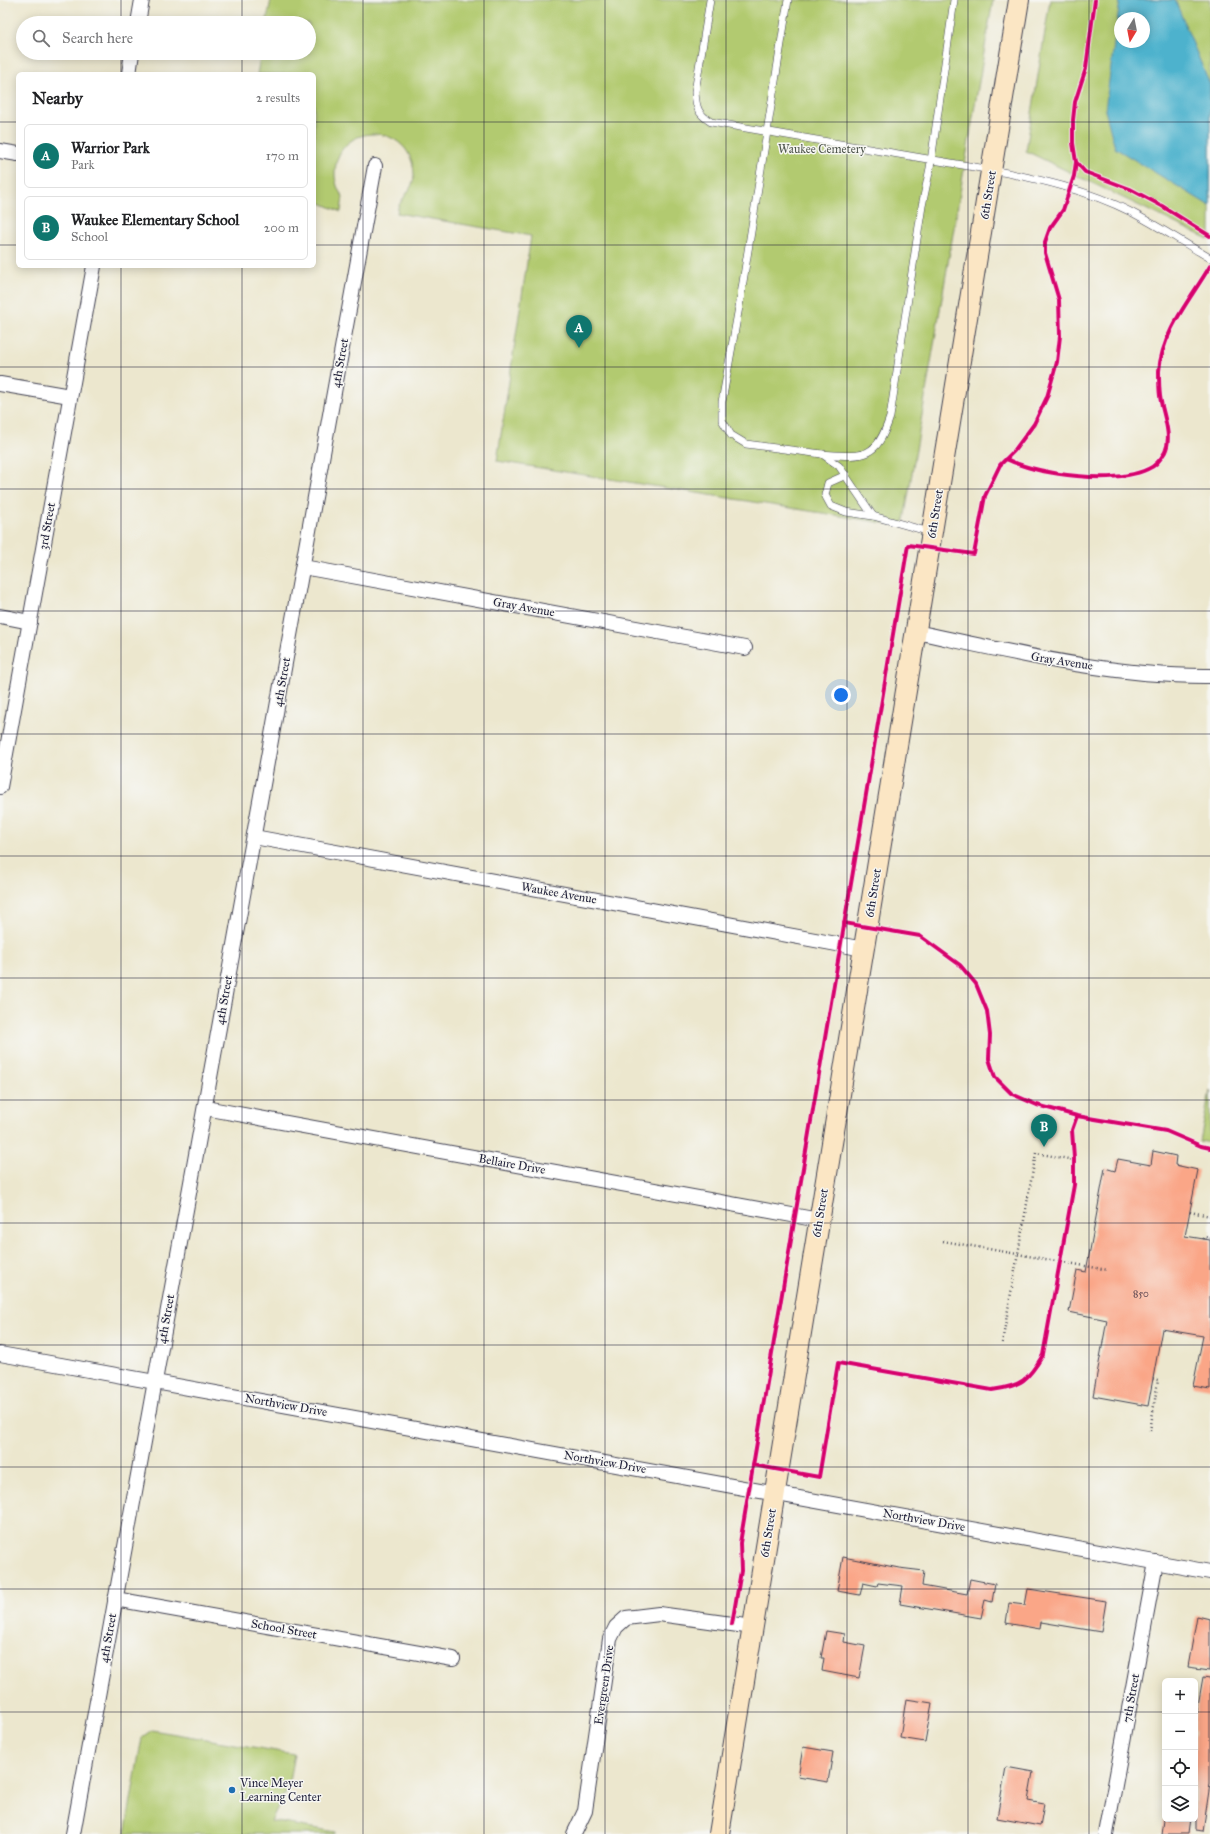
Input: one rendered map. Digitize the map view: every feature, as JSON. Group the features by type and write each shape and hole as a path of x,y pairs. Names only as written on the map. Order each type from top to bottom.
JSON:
{"main road":[{"name":"6th Street","path":"719,1834 1019,0"}],"street":[{"path":"139,16 142,0"},
{"path":"129,72 131,60"},
{"path":"0,151 16,154"},
{"name":"4th Street","path":"73,1834 375,166"},
{"name":"3rd Street","path":"0,787 94,268"},
{"path":"0,384 70,396"},
{"name":"Gray Avenue","path":"303,567 745,648"},
{"path":"0,616 30,622"},
{"name":"Gray Avenue","path":"916,632 1016,653 1091,666 1178,676 1210,676"},
{"name":"Waukee Avenue","path":"254,837 864,949"},
{"name":"Bellaire Drive","path":"205,1108 819,1220"},
{"name":"Northview Drive","path":"0,1354 1210,1572"},
{"name":"7th Street","path":"1106,1834 1156,1562"},
{"name":"School Street","path":"115,1599 453,1659"},
{"name":"Evergreen Drive","path":"574,1834 585,1811 610,1639 616,1627 626,1618 659,1614 753,1627"}],"lane":[{"path":"710,0 695,92 695,103 701,115 711,122 1034,178 1070,188 1130,212 1210,258"},
{"path":"788,0 722,402 722,420 731,435 746,444 822,454 855,456 872,450 883,437 890,417 922,206 931,160 954,0"},
{"path":"822,454 839,466 873,516"},
{"path":"846,475 828,483 825,495 831,506 846,512 873,516 932,532"}],"path":[{"path":"1074,1152 1074,1167"},
{"path":"1002,1343 1036,1153 1074,1160"},
{"path":"1190,1212 1210,1216"},
{"path":"1203,1239 1204,1237 1210,1238"},
{"path":"943,1242 1108,1270"},
{"path":"1058,1270 1061,1254"},
{"path":"1150,1431 1158,1380 1152,1379"}],"green space":[{"name":"Waukee Cemetery","path":"271,0 993,0 903,526 497,461 531,236 397,213 400,203 413,181 414,175 410,157 401,144 389,137 374,134 360,136 347,144 338,156 335,174 337,186 343,196 341,212 316,201 316,72 257,72 260,60 316,60 316,16 268,16"},
{"path":"1050,0 1210,0 1210,240 1026,151"},
{"path":"1210,1091 1210,1143 1200,1141"},
{"path":"152,1730 294,1754 288,1786 271,1821 335,1832 335,1834 125,1834 142,1737"}],"water":[{"path":"1120,0 1175,0 1210,85 1210,206 1115,148 1105,110 1114,44 1114,48 1150,48 1150,12 1118,12"}],"building":[{"path":"1153,1151 1176,1156 1175,1165 1198,1170 1185,1236 1210,1240 1210,1389 1193,1386 1203,1336 1162,1329 1148,1406 1093,1396 1107,1320 1069,1312 1077,1270 1086,1272 1105,1168 1115,1171 1118,1159 1151,1165"},
{"path":"843,1557 899,1568 924,1571 922,1586 967,1594 970,1579 995,1584 992,1602 985,1600 981,1618 900,1604 903,1586 878,1583 877,1586 863,1583 860,1595 837,1591"},
{"path":"1028,1589 1106,1601 1101,1632 1041,1622 1040,1629 1006,1623 1009,1603 1025,1605"},
{"path":"1197,1616 1210,1619 1210,1670 1188,1667"},
{"path":"826,1631 845,1634 844,1642 865,1646 859,1678 822,1671 824,1658 821,1658"},
{"path":"1203,1677 1210,1678 1210,1784 1203,1831 1195,1830 1195,1822 1198,1822 1198,1706"},
{"path":"906,1699 932,1703 925,1742 900,1738"},
{"path":"803,1747 833,1752 828,1782 798,1777"},
{"path":"1006,1767 1033,1772 1028,1801 1044,1804 1040,1826 997,1818"},
{"path":"1164,1822 1190,1822 1188,1834 1162,1834"}],"cycle path":[{"path":"732,1624 741,1571 740,1543 908,545 974,554 985,496 1000,465 1014,451 1034,424 1047,397 1057,362 1060,336 1059,300 1045,253 1045,242 1050,228 1063,210 1074,176 1076,162 1073,143 1075,102 1086,68 1095,0"},
{"path":"1076,162 1085,172 1130,189 1162,206 1210,236"},
{"path":"1006,459 1038,470 1077,476 1097,477 1134,474 1151,468 1156,464 1165,452 1168,438 1160,393 1159,371 1161,356 1171,329 1178,316 1210,266"},
{"path":"844,923 920,936 960,965 976,984 987,1011 990,1035 989,1059 995,1077 1012,1094 1037,1105 1077,1116 1166,1131 1201,1146 1210,1148"},
{"path":"753,1465 819,1477 838,1363 992,1390 1017,1384 1028,1376 1043,1355 1074,1185 1072,1130 1077,1116"}],"place":[{"name":"Warrior Park","path":"579,348"},
{"name":"Waukee Elementary School","path":"1044,1147"},
{"name":"Vince Meyer Learning Center","path":"232,1790"}]}
